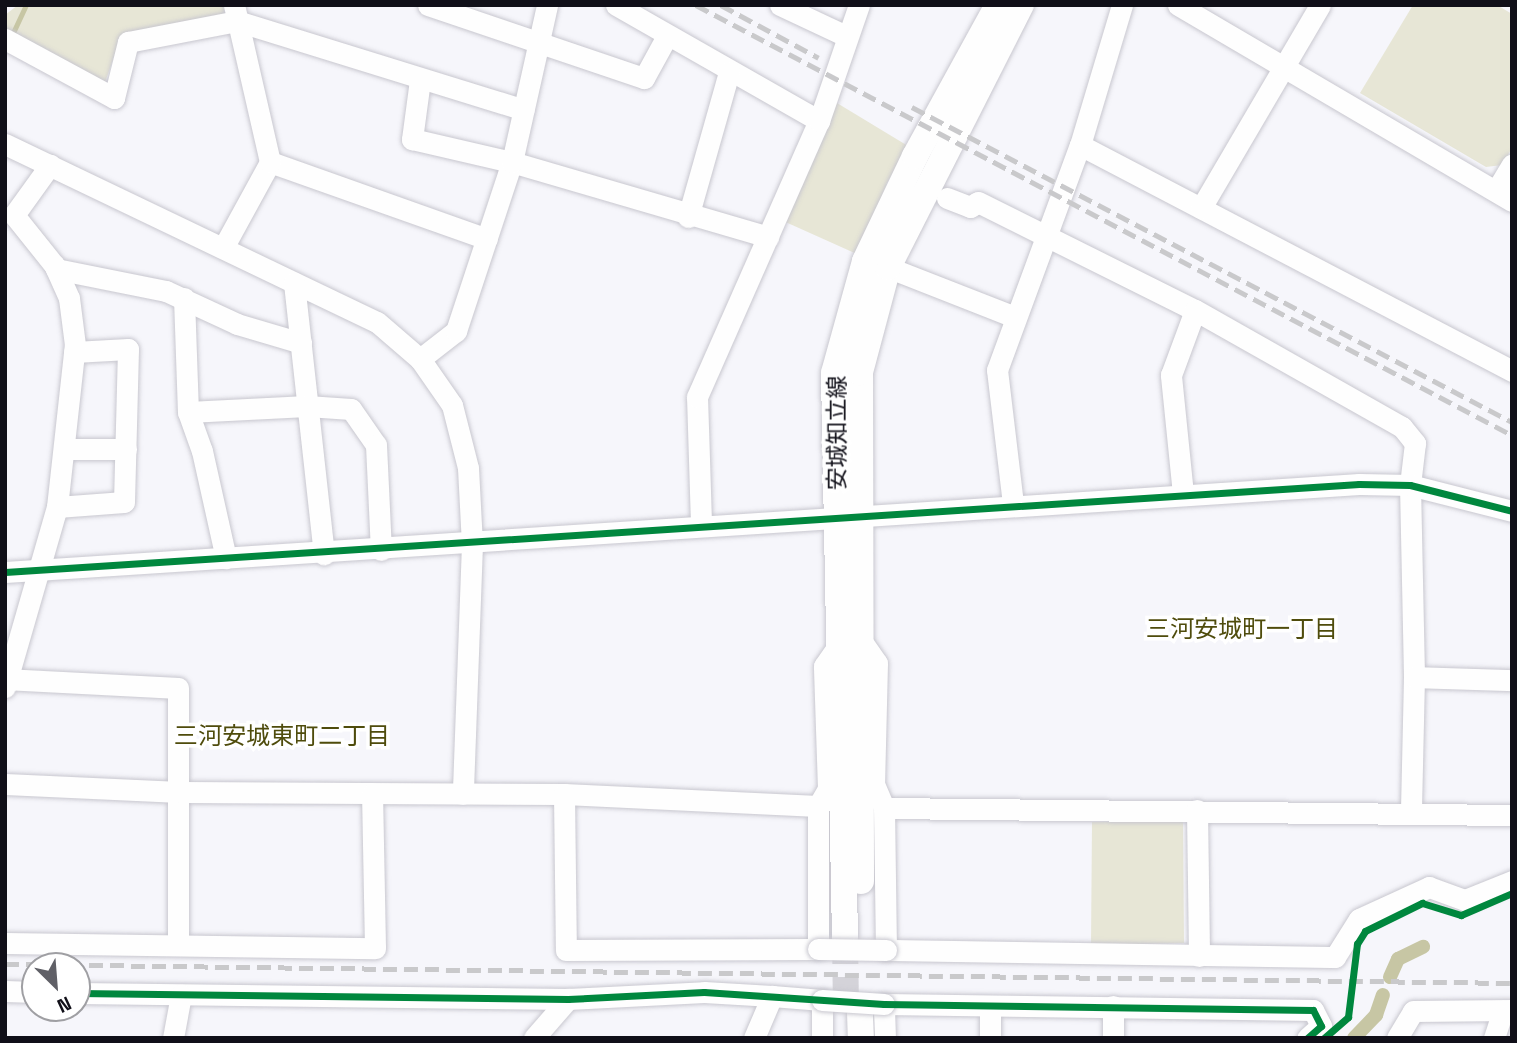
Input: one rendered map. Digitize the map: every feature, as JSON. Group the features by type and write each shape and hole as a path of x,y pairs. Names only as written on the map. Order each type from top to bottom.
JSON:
{"main road":[{"name":"安城知立線","path":"853,938 849,518 834,373 865,261 915,156 998,5"},
{"name":"安城知立線","path":"849,518 860,372 870,322 888,267 1021,5"}],"street":[{"path":"428,5 644,78 667,36"},
{"path":"420,359 456,331 512,162 547,5"},
{"path":"616,5 729,72 819,121"},
{"path":"780,5 848,31"},
{"path":"809,5 848,31"},
{"path":"701,523 697,397 819,121 859,5"},
{"path":"1013,504 997,370 1080,145 1122,5"},
{"path":"1178,5 1504,196 1512,164"},
{"path":"1201,208 1320,5"},
{"path":"5,39 114,97 128,42 236,13 420,80 524,110"},
{"path":"223,248 270,162 236,13"},
{"path":"688,217 729,72"},
{"path":"420,80 412,139 512,162 688,217 768,237"},
{"path":"5,144 377,322 420,359 452,405 468,468 472,544 463,794"},
{"path":"1080,145 1512,371"},
{"path":"270,162 487,239"},
{"path":"50,165 14,215 56,269 69,298 74,352 57,507 6,682 178,688 178,942"},
{"path":"947,198 970,207 978,202 1195,310 1402,427 1415,443 1410,485 1414,677 1411,811"},
{"path":"56,269 184,298 237,324 301,343"},
{"path":"900,272 1016,317"},
{"path":"294,283 324,554"},
{"path":"184,298 188,412 202,451 226,558"},
{"path":"1183,494 1171,375 1195,310"},
{"path":"57,507 124,502 128,349 74,352"},
{"path":"188,412 307,406 351,409 376,445 381,550"},
{"path":"64,449 126,449"},
{"path":"5,572 472,544 701,523 849,518 1013,504 1359,484 1410,485 1512,511"},
{"path":"818,949 818,806 828,789 824,666 852,643 877,663 874,784 884,808 886,950"},
{"path":"1414,677 1512,680"},
{"path":"5,784 180,792 564,794 818,806"},
{"path":"5,943 178,942 375,948 372,794"},
{"path":"564,794 566,950 818,949 1335,957 1359,919 1429,887 1465,901 1512,881"},
{"path":"884,808 1411,811 1512,815"},
{"path":"1197,810 1199,956"},
{"path":"91,993 568,999 704,992 822,1000 885,1038"},
{"path":"173,1038 181,995"},
{"path":"754,1038 772,996"},
{"path":"534,1038 568,999"},
{"path":"822,1000 822,1038"},
{"path":"860,1021 990,1007 1113,1006 1313,1010 1321,1026 1307,1038"},
{"path":"1113,1006 1113,1038"},
{"path":"990,1007 990,1038"},
{"path":"1397,1038 1413,1011 1507,1010 1494,1038"}],"path":[{"path":"1332,1030 1348,1017 1352,999"}],"shaded area":[{"path":"18,5 223,5 227,23 122,34 102,91 5,39 5,15"},
{"path":"1413,5 1497,5 1512,14 1512,148 1502,165 1486,167 1360,93"},
{"path":"832,100 908,146 887,183 859,255 781,220"},
{"path":"1183,819 1184,943 1091,945 1092,822"}],"waterway":[{"path":"12,35 26,5"},
{"path":"1390,977 1398,959 1423,947"},
{"path":"1354,1038 1376,1015 1383,995"}],"tunnel":[{"path":"845,938 846,1014"}],"railway":[{"path":"696,5 1512,435"},
{"path":"721,5 819,58"},
{"path":"912,107 1512,422"},
{"path":"5,964 1512,983"}],"cycle path":[{"path":"5,572 1359,484 1410,485 1512,511"},
{"path":"1324,1038 1348,1017 1357,944 1365,931 1422,903 1461,915 1512,893"},
{"path":"91,993 568,999 704,992 884,1004 1313,1010 1321,1026 1307,1038"}],"district":[{"name":"三河安城町一丁目","path":"1242,629"},
{"name":"三河安城東町二丁目","path":"282,736"}]}
